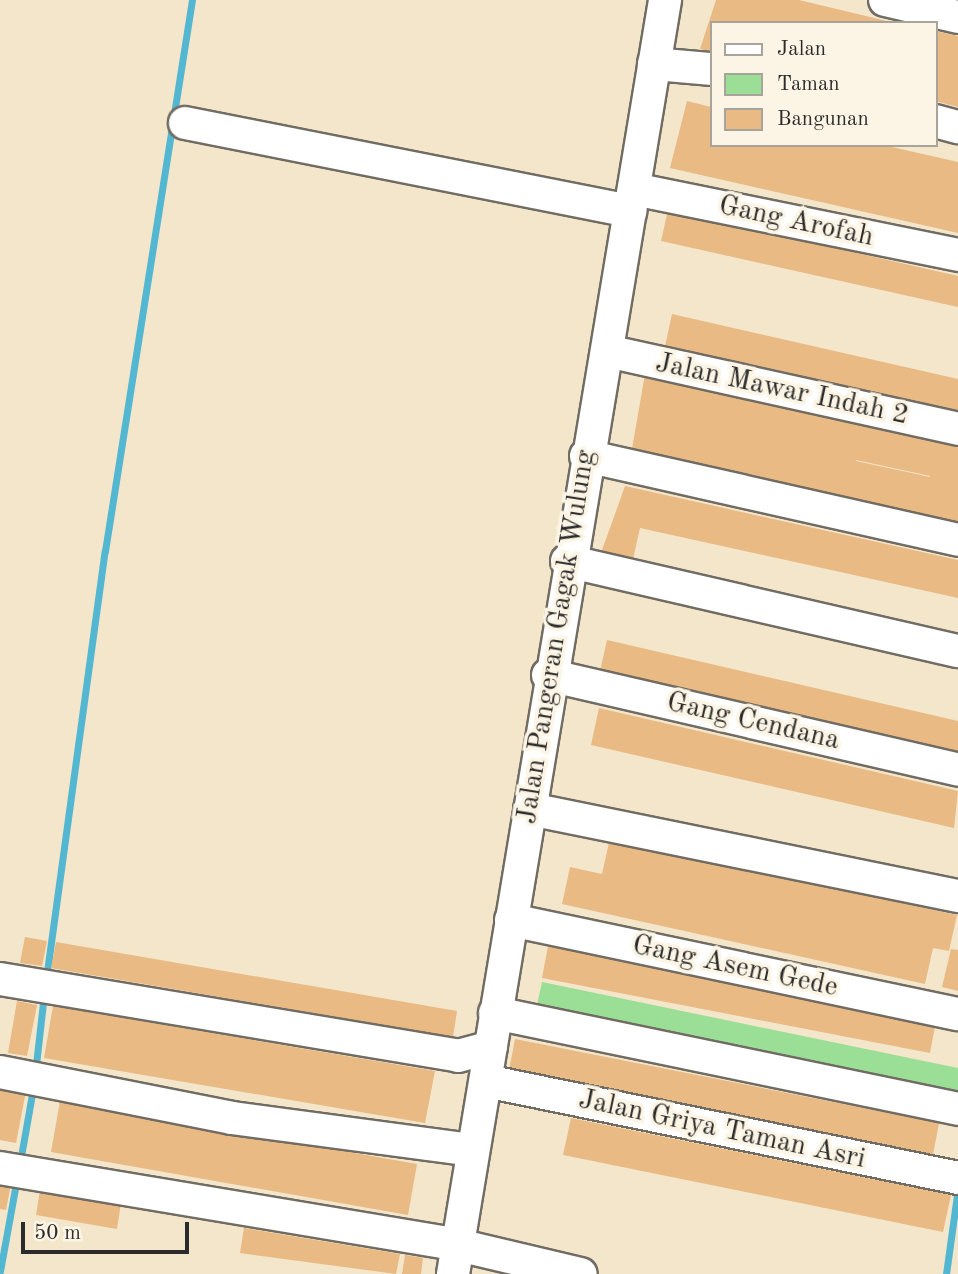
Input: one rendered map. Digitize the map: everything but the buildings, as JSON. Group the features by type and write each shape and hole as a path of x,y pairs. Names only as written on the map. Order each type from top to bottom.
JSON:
{"street":[{"name":"Jalan Pangeran Gagak Wulung","path":"455,1260 530,809 567,561 607,351 665,0"},
{"path":"885,0 958,17"},
{"path":"654,64 704,75"},
{"path":"937,122 958,127"},
{"name":"Gang Arofah","path":"185,123 958,255"},
{"path":"937,135 958,140"},
{"name":"Jalan Mawar Indah 2","path":"607,351 958,429"},
{"path":"586,456 958,540"},
{"path":"567,561 958,651"},
{"name":"Gang Cendana","path":"548,675 958,770"},
{"path":"530,809 958,896"},
{"name":"Gang Asem Gede","path":"512,913 958,999"},
{"name":"Gang Asem Gede","path":"512,913 958,1014"},
{"path":"0,979 458,1056 491,1047"},
{"path":"495,1013 958,1109"},
{"path":"23,1075 232,1118 473,1150"},
{"name":"Jalan Griya Taman Asri","path":"486,1081 954,1177"},
{"path":"12,1170 455,1260 582,1274"}],"green space":[{"path":"542,982 958,1068 958,1101 535,1014"}],"waterway":[{"path":"46,979 105,551 192,0"},
{"path":"35,1073 44,994"},
{"path":"20,1162 33,1088"},
{"path":"0,1271 17,1177"},
{"path":"946,1274 958,1188"}]}
